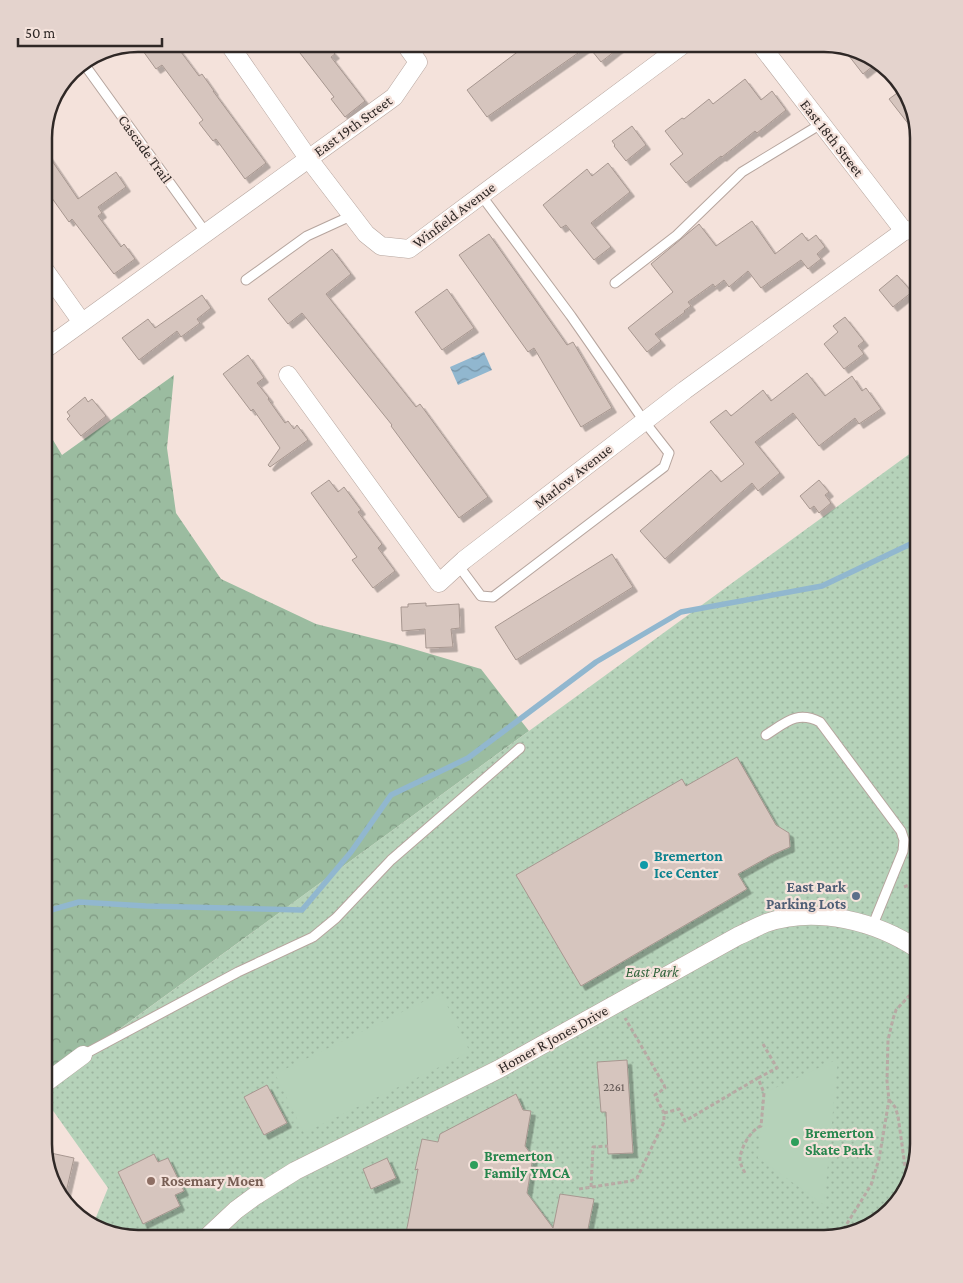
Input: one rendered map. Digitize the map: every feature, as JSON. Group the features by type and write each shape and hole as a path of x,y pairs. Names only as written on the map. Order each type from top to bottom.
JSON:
{"street":[{"name":"Winfield Avenue","path":"235,52 308,158 366,234 381,246 409,249 672,53"},
{"name":"East 19th Street","path":"308,158 394,97 418,62 411,52"},
{"name":"East 18th Street","path":"767,53 821,124 910,228"},
{"path":"53,341 78,316 206,233 308,158"},
{"name":"Marlow Avenue","path":"288,375 439,582 458,565 644,421 910,231"},
{"path":"53,281 78,316"},
{"name":"Homer R Jones Drive","path":"215,1230 236,1210 255,1196 295,1171 499,1069 738,936 766,924 786,918 808,916 850,920 901,938 910,944"},
{"path":"52,1078 83,1055"}],"lane":[{"name":"Cascade Trail","path":"88,70 206,233"},
{"path":"615,283 677,235 742,172 821,124"},
{"path":"458,565 481,596 493,597 664,467 669,453 481,195"},
{"path":"246,280 308,236 353,216"},
{"path":"766,735 790,720 798,718 809,717 820,722 901,831 904,840 903,851 872,927"},
{"path":"83,1055 238,972 313,937 336,918 391,860 520,748"}],"path":[{"path":"844,1229 863,1199 875,1174 889,1100 887,1081 889,1030 896,1010 910,995"},
{"path":"579,1189 632,1181 637,1178 665,1118 655,1095 665,1088 664,1085 617,1004"},
{"path":"664,1113 679,1109 685,1121 777,1068 763,1044"},
{"path":"746,1173 740,1161 741,1154 749,1135 761,1126 764,1094 758,1078"},
{"path":"889,1100 895,1107 898,1116 906,1172"},
{"path":"591,1187 592,1147 608,1146"}],"green space":[{"path":"174,375 167,448 176,513 221,579 316,624 400,645 481,669 529,731 52,1078 53,439 62,455"},
{"name":"East Park","path":"910,454 910,1145 909,1161 902,1183 889,1201 872,1216 863,1222 836,1230 122,1229 95,1219 108,1188 52,1109 52,1078"},
{"path":"441,993 470,1052 304,1133 275,1074"},
{"name":"Bremerton Skate Park","path":"838,1059 824,1205 758,1158 764,1093"}],"water":[{"path":"484,352 492,370 458,385 450,367"}],"building":[{"path":"144,52 181,52 199,76 202,74 266,163 245,179 216,139 213,141 199,123 203,120 162,65 156,69"},
{"path":"299,52 333,52 335,54 331,57 365,101 345,117 331,99 334,97"},
{"path":"517,53 579,53 487,117 467,90"},
{"path":"593,53 613,53 601,62"},
{"path":"849,56 872,67 863,74"},
{"path":"745,79 761,100 772,91 786,110 686,183 670,164 683,154 665,131 709,99 713,104"},
{"path":"897,93 902,100 910,126 889,99"},
{"path":"632,126 646,145 626,161 612,141"},
{"path":"53,162 78,199 116,172 126,187 98,207 102,213 98,216 121,247 124,244 135,259 114,274 72,219 69,222 53,200"},
{"path":"608,163 630,192 591,223 611,247 594,260 566,225 561,228 543,205 587,169 592,176"},
{"path":"752,221 775,254 802,233 808,241 816,235 825,247 817,254 821,259 808,269 801,260 761,288 748,271 729,287 724,280 715,287 713,284 688,302 691,306 685,312 655,334 661,341 647,352 628,328 673,292 651,264 699,224 716,246"},
{"path":"489,234 567,345 573,342 612,408 581,427 534,348 528,352 459,255"},
{"path":"332,249 351,274 326,294 416,407 420,404 488,497 459,518 392,425 302,313 288,324 268,299"},
{"path":"897,275 910,290 910,294 893,307 879,290"},
{"path":"447,289 474,328 442,350 415,312"},
{"path":"202,295 211,308 197,319 200,323 181,337 177,331 139,360 122,338 148,319 155,328"},
{"path":"845,317 864,341 858,346 864,354 844,369 824,344 838,332 833,326"},
{"path":"248,355 264,378 257,383 268,399 285,423 288,421 294,429 297,425 308,440 270,467 268,465 280,448 253,409 251,411 223,374"},
{"path":"807,373 825,396 852,376 862,391 866,388 881,409 859,424 855,418 819,446 793,413 755,442 780,473 758,491 752,483 665,559 640,531 711,470 721,482 744,464 710,422 726,410 731,416 763,390 771,401"},
{"path":"85,397 88,402 92,399 106,416 81,436 67,419 70,416 67,412"},
{"path":"329,480 338,492 344,487 361,510 358,512 382,544 378,548 395,571 373,588 352,560 357,557 311,493"},
{"path":"819,480 829,492 825,495 831,503 819,513 814,506 810,509 800,496"},
{"path":"612,554 633,587 516,660 495,627"},
{"path":"426,603 426,606 459,604 460,628 451,629 453,647 426,648 425,629 402,631 401,607 408,607 408,604"},
{"name":"Bremerton Ice Center","path":"737,757 776,825 789,833 790,847 738,874 747,889 581,986 516,875 682,779 686,786"},
{"name":"Bremerton Family YMCA","path":"627,1060 633,1153 608,1154 606,1112 601,1112 597,1062"},
{"path":"267,1085 287,1123 264,1135 244,1097"},
{"name":"Bremerton Family YMCA","path":"516,1094 523,1110 531,1111 525,1146 533,1157 527,1193 553,1228 560,1194 594,1199 588,1230 407,1230 418,1169 415,1170 422,1139 438,1142 440,1134"},
{"path":"53,1153 74,1158 66,1191 55,1167"},
{"name":"Rosemary Moen","path":"154,1154 158,1162 168,1158 184,1191 175,1195 180,1206 143,1224 118,1172"},
{"path":"387,1158 396,1178 371,1189 363,1169"}],"waterway":[{"path":"52,910 79,902 146,906 302,910 351,852 391,795 468,758 596,662 681,612 822,586 910,544"}],"place":[{"name":"Bremerton Ice Center","path":"644,865"},
{"name":"East Park Parking Lots","path":"856,896"},
{"name":"Bremerton Skate Park","path":"795,1142"},
{"name":"Bremerton Family YMCA","path":"474,1165"},
{"name":"Rosemary Moen","path":"151,1181"}]}
